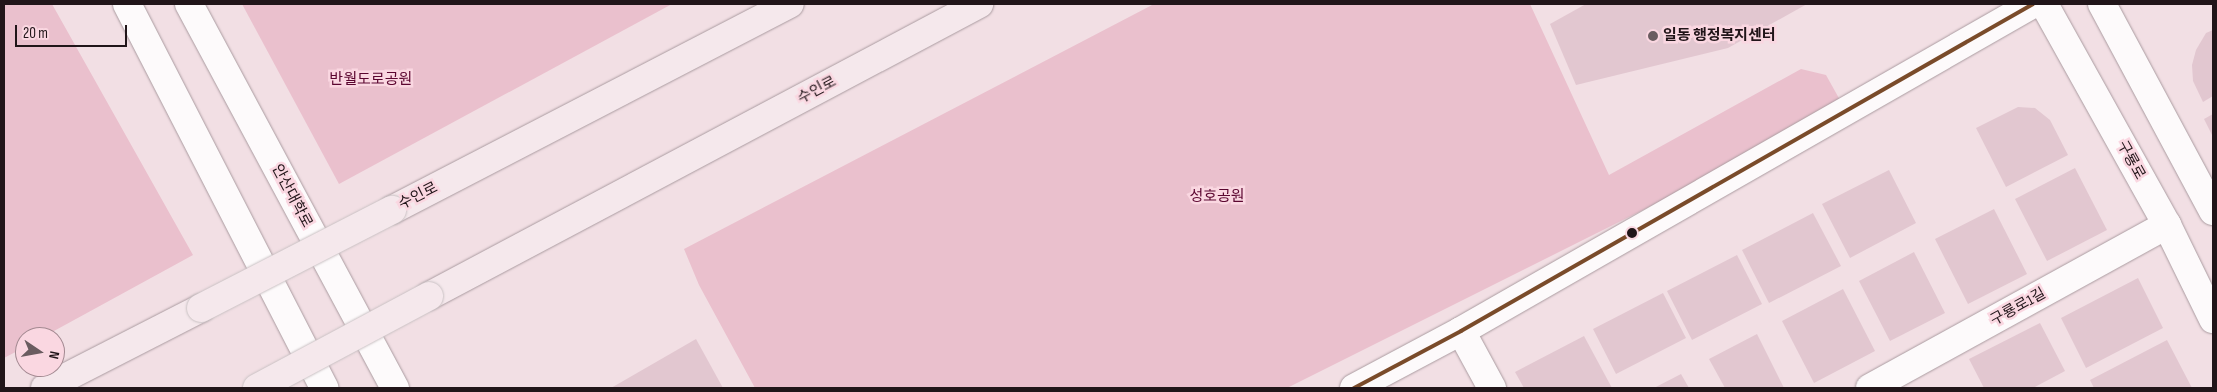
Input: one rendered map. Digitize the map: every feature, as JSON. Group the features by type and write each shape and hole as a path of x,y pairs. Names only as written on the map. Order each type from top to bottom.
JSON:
{"highway":[{"name":"수인로","path":"45,388 790,4"},
{"name":"수인로","path":"257,388 979,4"}],"street":[{"path":"127,4 324,388"},
{"name":"안산대학로","path":"189,4 395,388"},
{"path":"1354,388 1461,331 2033,4"},
{"name":"구룡로","path":"2044,4 2167,225 2213,319"},
{"path":"2102,4 2213,211"},
{"name":"구룡로1길","path":"1870,388 2167,225"},
{"path":"1461,331 1492,388"}],"green space":[{"path":"4,4 52,4 193,255 61,327 15,327 15,352 4,358"},
{"name":"반월도로공원","path":"242,4 672,4 339,184"},
{"name":"성호공원","path":"1154,4 1530,4 1609,175 1801,69 1826,75 1845,109 1287,388 755,388 699,285 684,249"}],"building":[{"name":"일동 행정복지센터","path":"1586,4 1807,4 1728,48 1576,85 1550,24"},
{"path":"2213,30 2213,96 2203,102 2193,81 2192,65 2196,50 2206,33"},
{"path":"2018,107 2035,108 2050,120 2068,155 2006,187 1976,128"},
{"path":"2213,114 2213,137 2204,119"},
{"path":"2075,168 2107,230 2047,261 2015,199"},
{"path":"1889,170 1916,223 1850,258 1822,204"},
{"path":"1994,209 2027,274 1968,304 1935,239"},
{"path":"1813,213 1841,266 1769,303 1742,250"},
{"path":"1914,252 1945,313 1890,341 1859,281"},
{"path":"1737,255 1762,304 1692,340 1667,291"},
{"path":"2138,278 2163,328 2086,368 2061,318"},
{"path":"1843,289 1875,351 1814,383 1782,321"},
{"path":"1663,293 1686,338 1616,374 1593,329"},
{"path":"2040,323 2065,371 2033,388 1984,388 1969,359"},
{"path":"1757,334 1784,388 1725,388 1709,359"},
{"path":"1584,336 1612,388 1524,388 1515,372"},
{"path":"696,339 723,388 611,388"},
{"path":"2167,340 2192,388 2094,388 2090,380"},
{"path":"1681,374 1689,388 1654,388"}],"transit line":[{"path":"1354,388 1461,331 2033,4"}],"place":[{"name":"일동 행정복지센터","path":"1653,36"}]}
